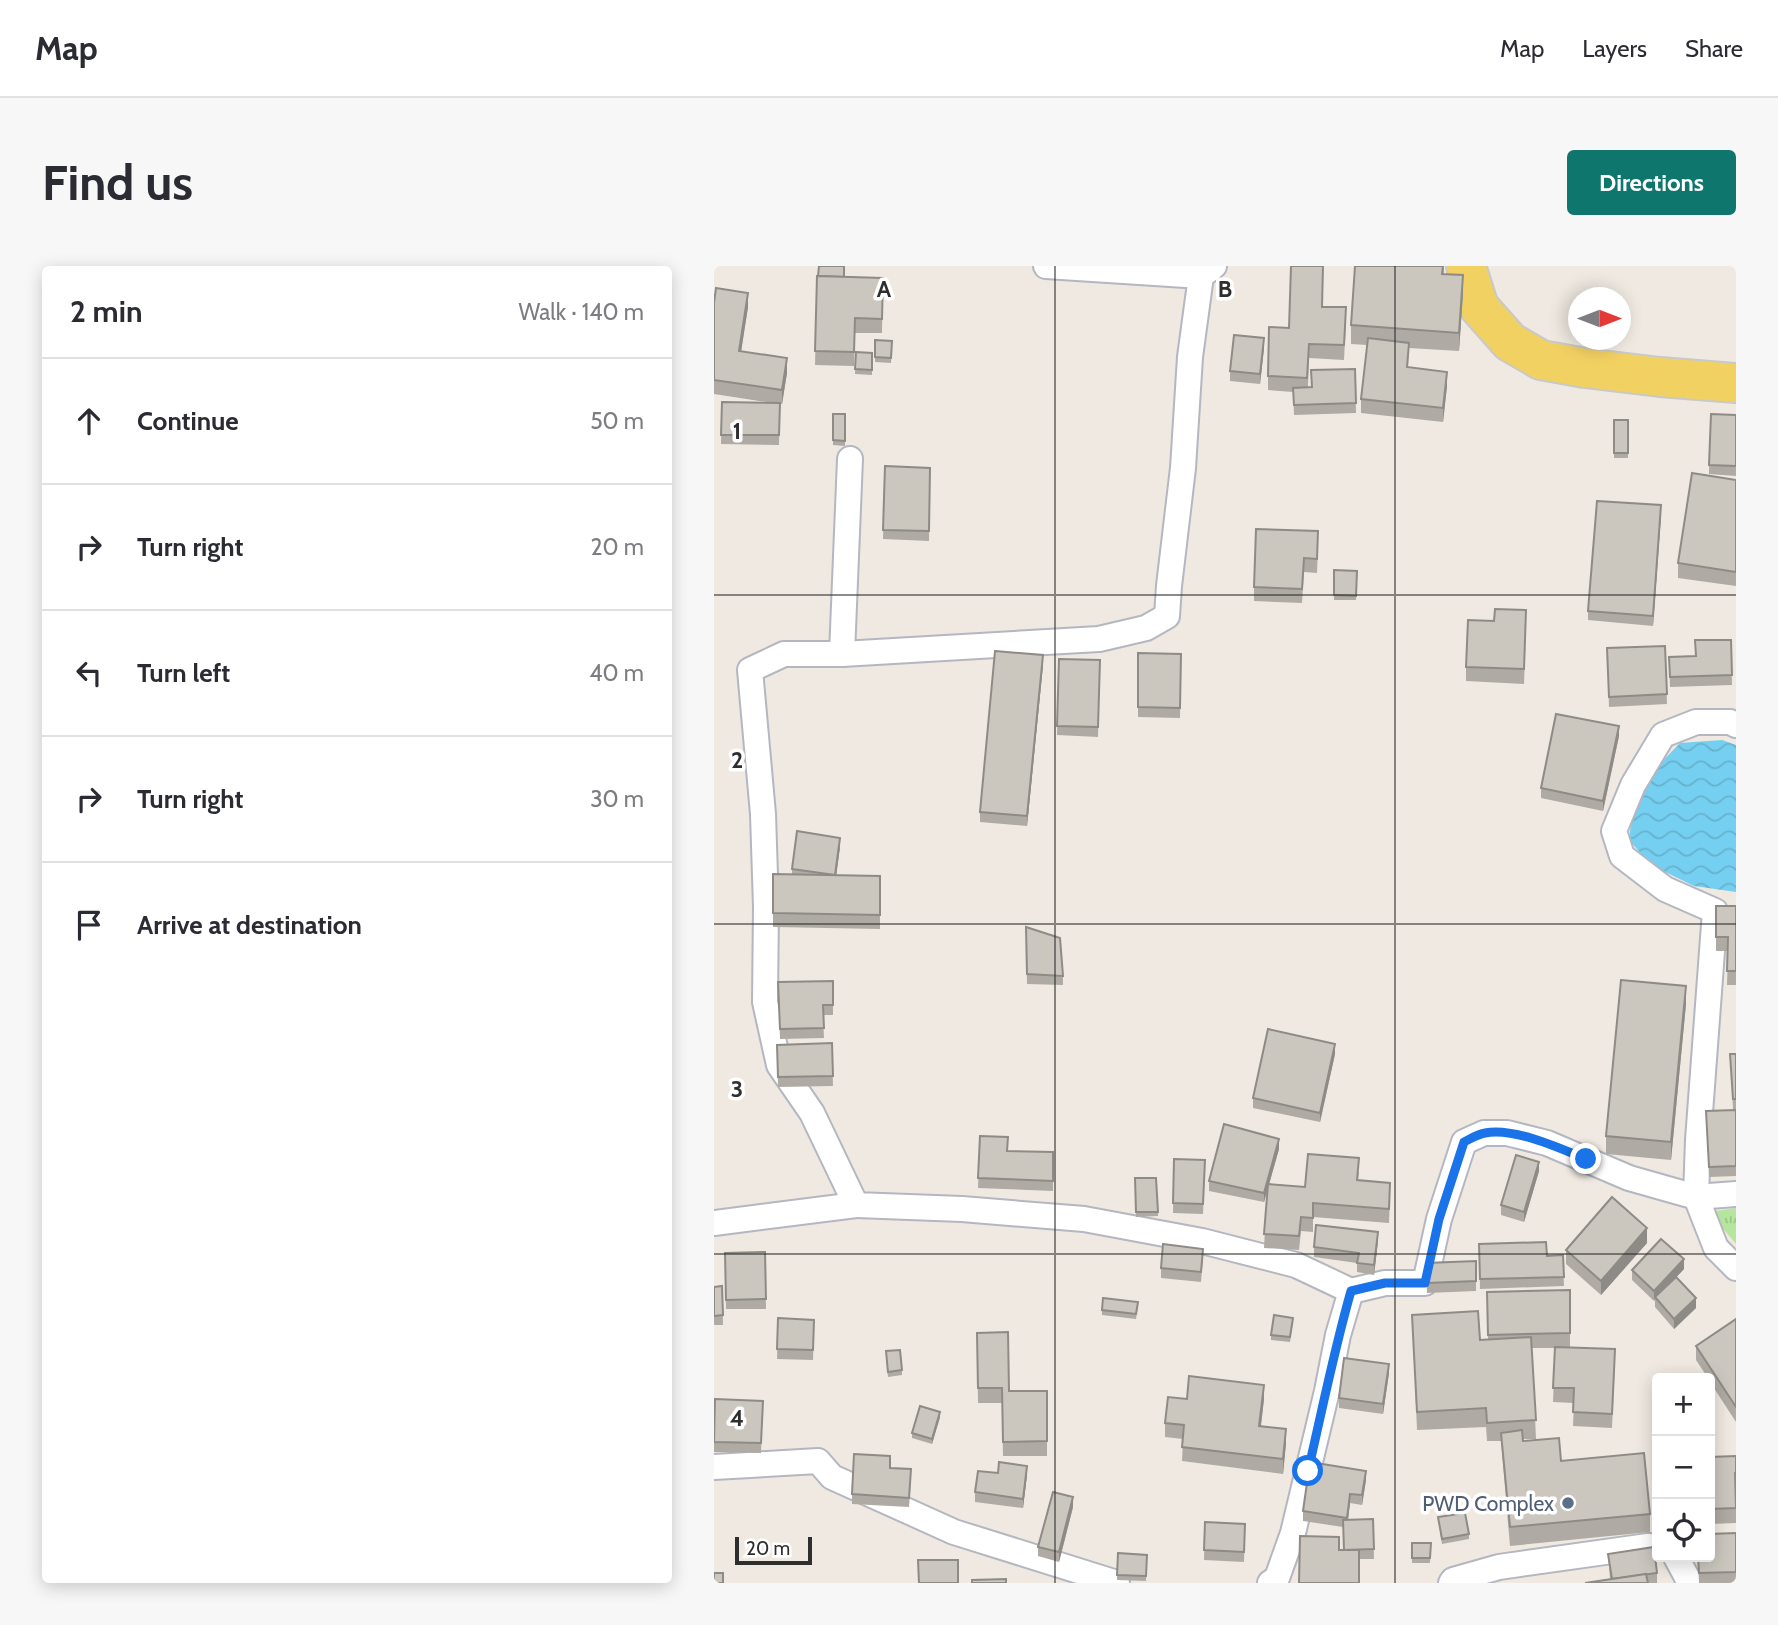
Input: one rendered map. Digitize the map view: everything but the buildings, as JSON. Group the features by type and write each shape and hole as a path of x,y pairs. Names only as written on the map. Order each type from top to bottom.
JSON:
{"main road":[{"path":"1466,266 1479,307 1510,342 1541,359 1622,373 1736,383"}],"street":[{"path":"856,1205 812,1113 779,1065 765,1002 763,814 750,670 784,653 842,653 1099,639 1146,628 1167,616 1184,468 1190,356 1207,271 1046,266"},
{"path":"842,653 850,459"},
{"path":"1736,725 1730,722 1696,722 1663,735 1633,785 1614,831 1622,856 1665,889 1715,911 1696,1196 1716,1248 1736,1268"},
{"path":"714,1223 856,1205 962,1209 1084,1219 1202,1241 1296,1265 1351,1291 1385,1283 1425,1283 1439,1219 1464,1142 1484,1133 1507,1133 1547,1143 1629,1178 1696,1196 1736,1195"},
{"path":"1270,1583 1277,1578 1293,1533 1338,1335 1351,1291"},
{"path":"714,1467 818,1461 832,1477 954,1532 1117,1583"},
{"path":"1451,1583 1453,1580 1499,1567 1652,1555"},
{"path":"1679,1562 1690,1583"}],"green space":[{"path":"1736,1208 1736,1244 1709,1212"}],"water":[{"path":"1722,740 1736,745 1736,892 1694,886 1651,865 1629,840 1632,816 1655,769 1680,743"}],"place":[{"name":"PWD Complex","path":"1568,1503"}],"route":[{"path":"1308,1471 1338,1335 1351,1291 1385,1283 1425,1283 1439,1219 1464,1142 1484,1133 1507,1133 1547,1143 1586,1159"}]}
